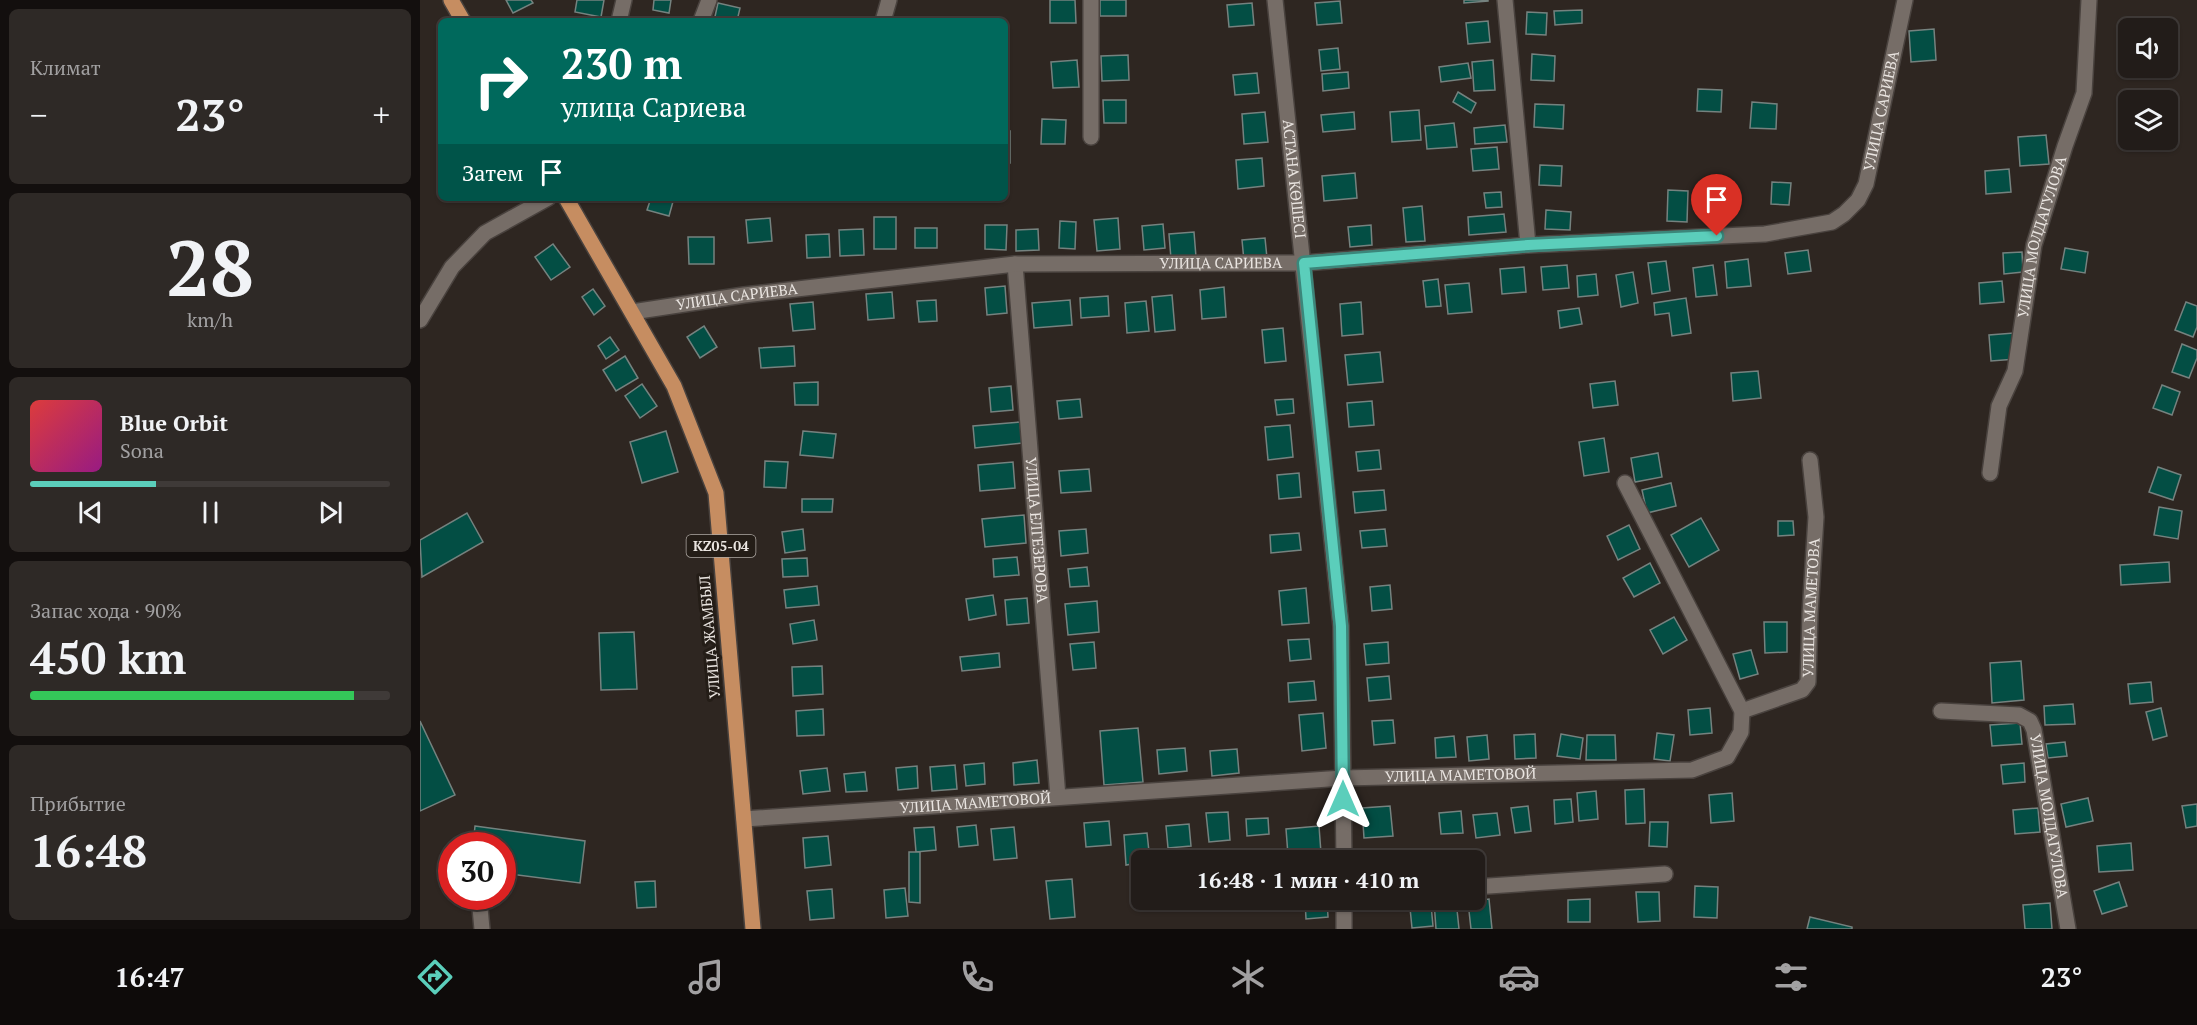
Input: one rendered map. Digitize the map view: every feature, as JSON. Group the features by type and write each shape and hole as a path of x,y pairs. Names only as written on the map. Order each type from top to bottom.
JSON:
{"main road":[{"path":"451,0 461,18"},
{"name":"УЛИЦА ЖАМБЫЛ","path":"568,201 674,386 716,493 753,929"}],"street":[{"path":"620,18 624,0"},
{"path":"702,18 710,0"},
{"path":"884,18 889,0"},
{"path":"1090,137 1091,0"},
{"name":"АСТАНА КӨШЕСІ","path":"1275,0 1341,626 1344,850"},
{"path":"1505,0 1528,245"},
{"name":"УЛИЦА САРИЕВА","path":"632,312 744,295 1015,264 1304,263 1528,245 1764,234 1832,222 1858,200 1866,184 1905,0"},
{"name":"УЛИЦА МОЛДАГУЛОВА","path":"1990,473 1999,406 2015,371 2034,245 2084,93 2089,0"},
{"path":"420,320 452,267 485,233 543,201"},
{"name":"УЛИЦА ЕЛГЕЗЕРОВА","path":"1015,264 1058,797"},
{"name":"УЛИЦА МАМЕТОВА","path":"1742,711 1802,690 1808,682 1816,517 1810,460"},
{"path":"1625,483 1742,711"},
{"name":"УЛИЦА МАМЕТОВОЙ","path":"744,819 1343,778 1692,771 1727,757 1741,732 1742,711"},
{"name":"УЛИЦА МОЛДАГУЛОВА","path":"1941,711 2019,715 2030,721 2034,730 2068,929"},
{"path":"1485,885 1665,874"},
{"path":"480,910 482,929"},
{"path":"1344,910 1344,929"}],"building":[{"path":"506,0 531,0 533,3 513,13"},
{"path":"577,0 604,0 601,17 575,12"},
{"path":"654,0 671,0 669,13 653,10"},
{"path":"1050,0 1075,0 1076,23 1050,23"},
{"path":"1100,0 1126,0 1126,16 1100,16"},
{"path":"1464,0 1488,0 1488,1 1464,3"},
{"path":"1340,1 1342,23 1317,25 1315,3"},
{"path":"718,3 740,8 738,18 715,18"},
{"path":"1252,3 1254,25 1229,27 1227,5"},
{"path":"1582,10 1582,23 1555,25 1554,11"},
{"path":"1527,12 1547,13 1546,35 1526,34"},
{"path":"1488,21 1490,42 1468,44 1466,23"},
{"path":"1934,29 1936,60 1911,62 1909,31"},
{"path":"1338,48 1340,69 1321,71 1319,50"},
{"path":"1532,54 1555,56 1554,81 1531,80"},
{"path":"1128,55 1129,80 1102,81 1101,56"},
{"path":"1077,60 1079,87 1053,88 1051,62"},
{"path":"1493,60 1495,90 1474,91 1472,62"},
{"path":"1468,63 1471,78 1441,82 1439,67"},
{"path":"1348,72 1349,88 1323,91 1322,74"},
{"path":"1257,73 1259,93 1235,95 1233,75"},
{"path":"1698,89 1722,90 1721,112 1697,111"},
{"path":"1458,92 1476,103 1471,113 1453,102"},
{"path":"1103,100 1126,100 1126,123 1104,123"},
{"path":"1752,102 1777,104 1776,129 1750,128"},
{"path":"1535,104 1564,105 1563,129 1534,127"},
{"path":"1419,110 1421,140 1392,142 1390,112"},
{"path":"1265,112 1268,142 1244,144 1242,114"},
{"path":"1354,112 1355,129 1323,132 1321,115"},
{"path":"1042,119 1066,120 1065,144 1041,144"},
{"path":"1454,123 1457,147 1427,149 1425,126"},
{"path":"1505,125 1507,142 1475,144 1474,128"},
{"path":"1008,131 1010,131 1010,163 1008,163"},
{"path":"2046,135 2049,164 2020,166 2018,137"},
{"path":"1497,147 1499,169 1473,171 1471,149"},
{"path":"1262,158 1264,186 1238,189 1236,160"},
{"path":"1540,165 1562,166 1561,186 1539,185"},
{"path":"2009,169 2011,192 1986,194 1985,171"},
{"path":"1355,173 1357,198 1324,201 1322,176"},
{"path":"1772,182 1791,183 1789,205 1771,204"},
{"path":"1668,190 1688,191 1687,222 1667,221"},
{"path":"1501,192 1502,207 1486,208 1484,193"},
{"path":"650,201 673,201 669,216 647,210"},
{"path":"1422,206 1425,241 1406,242 1403,208"},
{"path":"1546,210 1571,212 1570,230 1545,229"},
{"path":"1504,214 1506,232 1469,235 1468,217"},
{"path":"874,217 896,217 896,249 874,249"},
{"path":"770,218 772,241 748,243 746,220"},
{"path":"1118,218 1120,249 1097,251 1094,220"},
{"path":"1060,221 1076,222 1075,249 1059,248"},
{"path":"1163,224 1165,248 1144,250 1142,226"},
{"path":"985,225 1007,225 1006,250 985,249"},
{"path":"1371,225 1372,245 1350,247 1348,227"},
{"path":"915,228 937,228 937,248 915,248"},
{"path":"863,229 864,255 840,256 839,230"},
{"path":"1038,229 1039,250 1016,251 1016,230"},
{"path":"1194,232 1196,257 1171,259 1169,234"},
{"path":"829,234 830,257 807,258 806,235"},
{"path":"688,237 714,237 714,264 689,264"},
{"path":"1265,238 1267,258 1244,261 1242,240"},
{"path":"553,244 570,267 551,280 535,257"},
{"path":"2065,248 2088,252 2085,273 2061,269"},
{"path":"1808,250 1811,271 1788,274 1785,253"},
{"path":"2022,252 2023,272 2004,274 2003,253"},
{"path":"1748,259 1751,286 1727,288 1725,262"},
{"path":"1666,261 1670,291 1652,294 1648,263"},
{"path":"1567,265 1569,288 1543,290 1541,267"},
{"path":"1713,265 1717,295 1696,297 1693,268"},
{"path":"1524,267 1526,292 1502,294 1500,269"},
{"path":"1633,272 1638,303 1621,307 1616,275"},
{"path":"1596,274 1598,295 1578,297 1577,276"},
{"path":"1438,279 1441,306 1426,307 1423,281"},
{"path":"2002,281 2004,302 1980,304 1979,283"},
{"path":"1469,283 1472,312 1448,314 1445,285"},
{"path":"1005,286 1007,313 987,315 985,288"},
{"path":"1224,287 1226,317 1202,319 1200,290"},
{"path":"593,289 605,306 594,315 582,297"},
{"path":"892,292 894,318 868,320 866,294"},
{"path":"1172,295 1175,330 1155,332 1152,297"},
{"path":"1108,296 1109,316 1081,318 1080,298"},
{"path":"1686,298 1691,333 1672,336 1669,313 1655,315 1654,303"},
{"path":"936,300 937,321 919,322 917,301"},
{"path":"1070,300 1072,325 1034,328 1032,303"},
{"path":"1146,301 1149,331 1127,333 1125,303"},
{"path":"813,302 815,329 793,331 790,304"},
{"path":"1361,302 1363,334 1342,336 1340,304"},
{"path":"2186,302 2197,306 2197,327 2193,337 2175,330"},
{"path":"1579,308 1582,324 1560,328 1558,311"},
{"path":"704,326 717,347 700,358 687,337"},
{"path":"1283,328 1286,361 1265,363 1262,330"},
{"path":"2014,333 2016,359 1991,361 1989,335"},
{"path":"610,337 619,350 606,359 598,346"},
{"path":"2182,344 2197,350 2197,358 2189,378 2172,372"},
{"path":"794,346 795,366 761,368 759,348"},
{"path":"1380,352 1383,382 1348,385 1345,355"},
{"path":"625,356 638,378 616,391 603,370"},
{"path":"1758,371 1761,398 1733,401 1731,373"},
{"path":"1615,381 1618,405 1593,408 1590,384"},
{"path":"818,382 818,405 795,405 794,383"},
{"path":"642,384 657,406 640,418 625,396"},
{"path":"2162,385 2180,392 2172,415 2153,408"},
{"path":"1011,386 1013,410 991,412 989,388"},
{"path":"1080,399 1082,417 1059,419 1057,401"},
{"path":"1293,399 1294,413 1277,415 1275,400"},
{"path":"1372,401 1374,425 1349,427 1347,403"},
{"path":"1020,422 1022,443 975,448 973,426"},
{"path":"1290,425 1293,457 1268,460 1265,427"},
{"path":"666,431 678,472 642,483 630,442"},
{"path":"803,431 836,434 833,458 800,455"},
{"path":"1604,438 1609,472 1584,476 1579,442"},
{"path":"1379,450 1381,469 1358,471 1356,452"},
{"path":"1658,453 1662,477 1635,482 1631,458"},
{"path":"765,461 788,462 786,488 764,487"},
{"path":"1013,462 1015,488 980,491 978,465"},
{"path":"2158,467 2181,475 2173,500 2149,492"},
{"path":"1089,469 1091,491 1061,493 1059,471"},
{"path":"1299,473 1301,497 1279,499 1277,475"},
{"path":"1671,483 1676,506 1647,513 1642,490"},
{"path":"1384,490 1386,510 1355,513 1353,492"},
{"path":"802,499 833,499 832,512 802,512"},
{"path":"2159,507 2182,511 2178,539 2154,535"},
{"path":"467,513 483,542 422,577 420,540"},
{"path":"1024,515 1026,543 985,547 982,519"},
{"path":"1701,518 1719,550 1689,567 1671,535"},
{"path":"1778,521 1793,521 1794,535 1778,536"},
{"path":"1629,525 1640,549 1618,560 1607,536"},
{"path":"803,529 805,550 785,553 782,532"},
{"path":"1086,529 1088,553 1061,556 1059,531"},
{"path":"1385,529 1387,546 1362,548 1360,531"},
{"path":"1299,533 1301,550 1271,553 1270,535"},
{"path":"1017,557 1019,575 994,577 993,559"},
{"path":"807,558 808,576 783,577 782,559"},
{"path":"2169,562 2170,582 2121,585 2120,565"},
{"path":"1650,563 1660,583 1634,597 1623,578"},
{"path":"1087,567 1089,586 1070,587 1068,569"},
{"path":"1390,585 1392,609 1372,611 1370,587"},
{"path":"817,586 819,605 786,608 784,590"},
{"path":"1306,588 1309,623 1282,625 1279,591"},
{"path":"993,595 996,615 969,620 966,599"},
{"path":"1027,598 1029,623 1007,625 1005,600"},
{"path":"1097,601 1099,632 1068,635 1065,604"},
{"path":"1674,617 1687,640 1663,654 1650,630"},
{"path":"814,620 817,640 793,644 790,624"},
{"path":"1764,622 1787,622 1787,652 1765,653"},
{"path":"634,632 637,689 601,690 599,633"},
{"path":"1309,639 1311,659 1290,661 1288,640"},
{"path":"1094,642 1096,668 1073,670 1070,644"},
{"path":"1388,642 1389,663 1366,665 1364,644"},
{"path":"1751,650 1758,674 1740,679 1733,654"},
{"path":"999,653 1000,667 962,671 960,657"},
{"path":"2021,661 2024,700 1992,703 1990,663"},
{"path":"822,666 823,694 793,696 792,667"},
{"path":"1389,676 1391,699 1369,701 1367,678"},
{"path":"1314,681 1316,700 1289,702 1288,683"},
{"path":"2151,682 2153,702 2130,704 2128,684"},
{"path":"2073,704 2075,724 2045,725 2044,706"},
{"path":"1710,708 1712,733 1690,735 1688,710"},
{"path":"2161,708 2167,736 2153,740 2146,712"},
{"path":"823,709 824,735 797,736 796,711"},
{"path":"1323,713 1326,748 1302,751 1299,715"},
{"path":"1393,720 1395,743 1374,745 1372,721"},
{"path":"420,721 455,795 420,811"},
{"path":"2020,723 2022,744 1992,746 1990,725"},
{"path":"1138,728 1143,782 1104,785 1100,731"},
{"path":"1657,733 1674,735 1670,761 1654,759"},
{"path":"1535,734 1536,758 1515,759 1514,735"},
{"path":"1561,734 1583,738 1580,759 1557,756"},
{"path":"1487,735 1489,759 1469,761 1467,737"},
{"path":"1587,735 1615,735 1616,760 1586,760"},
{"path":"1454,736 1456,757 1436,758 1435,738"},
{"path":"2065,742 2067,756 2048,758 2046,744"},
{"path":"1185,748 1187,771 1159,774 1157,750"},
{"path":"1237,749 1239,773 1212,776 1210,751"},
{"path":"1037,760 1039,783 1014,785 1013,763"},
{"path":"984,763 985,784 966,786 964,765"},
{"path":"2024,763 2025,782 2003,784 2001,765"},
{"path":"955,765 957,789 932,791 930,767"},
{"path":"917,766 918,788 898,790 896,768"},
{"path":"827,768 830,791 803,794 800,771"},
{"path":"865,772 867,791 846,792 844,774"},
{"path":"1644,789 1645,823 1626,824 1625,790"},
{"path":"1596,791 1598,819 1579,821 1577,793"},
{"path":"1732,793 1734,821 1711,823 1709,795"},
{"path":"2088,798 2093,821 2066,827 2061,804"},
{"path":"1571,799 1573,822 1555,824 1554,800"},
{"path":"2197,804 2197,826 2186,828 2182,806"},
{"path":"1390,806 1393,836 1364,838 1362,808"},
{"path":"1528,806 1531,831 1515,833 1511,808"},
{"path":"2038,808 2040,832 2015,834 2013,810"},
{"path":"1461,811 1463,833 1441,834 1439,813"},
{"path":"1228,812 1230,840 1209,842 1206,813"},
{"path":"1497,813 1500,835 1476,838 1473,815"},
{"path":"1268,818 1269,834 1247,836 1246,819"},
{"path":"1109,821 1111,845 1086,847 1084,823"},
{"path":"1650,822 1668,822 1667,847 1649,846"},
{"path":"1189,824 1191,846 1168,848 1166,826"},
{"path":"976,825 978,845 959,847 957,827"},
{"path":"475,826 585,841 580,883 516,875 516,832 474,832"},
{"path":"1319,826 1321,850 1288,850 1286,829"},
{"path":"934,827 936,850 916,852 914,828"},
{"path":"1014,827 1017,858 994,860 991,829"},
{"path":"1147,833 1149,850 1131,850 1131,864 1126,865 1124,835"},
{"path":"828,836 831,865 805,868 803,838"},
{"path":"2131,843 2133,870 2099,872 2097,846"},
{"path":"909,852 920,852 920,903 909,902"},
{"path":"1072,879 1075,917 1050,919 1046,881"},
{"path":"655,881 656,907 637,908 635,882"},
{"path":"2119,882 2127,906 2102,914 2094,891"},
{"path":"1695,886 1718,887 1717,918 1694,917"},
{"path":"905,888 908,916 886,918 884,890"},
{"path":"832,889 834,918 810,920 807,891"},
{"path":"1636,892 1659,892 1660,921 1638,922"},
{"path":"1489,899 1492,929 1471,929 1469,910 1485,910 1485,900"},
{"path":"1590,899 1590,922 1568,922 1568,900"},
{"path":"2050,903 2052,929 2025,929 2023,905"},
{"path":"1306,910 1328,910 1328,917 1306,919"},
{"path":"1410,910 1431,910 1433,926 1412,928"},
{"path":"1435,910 1457,910 1459,929 1436,929"},
{"path":"1810,917 1852,927 1852,929 1807,929"}],"route":[{"path":"1343,799 1341,626 1304,263 1528,245 1717,236"}]}
